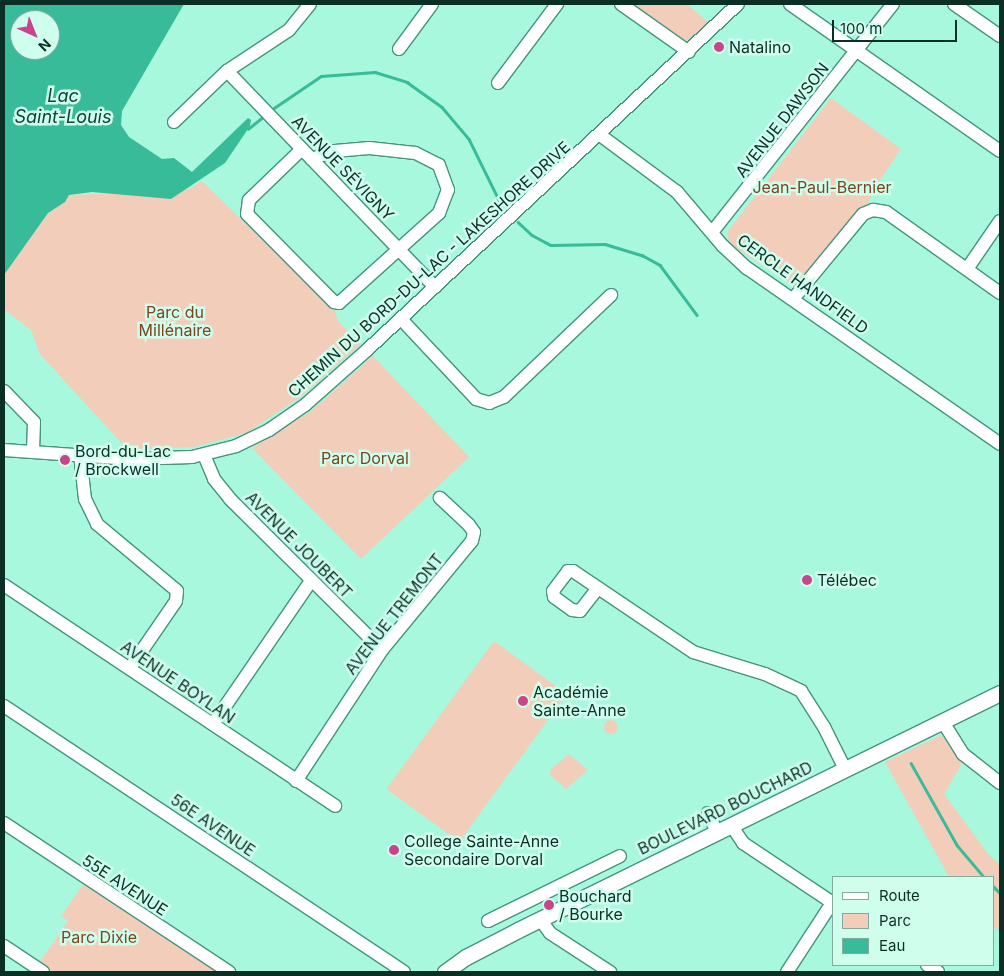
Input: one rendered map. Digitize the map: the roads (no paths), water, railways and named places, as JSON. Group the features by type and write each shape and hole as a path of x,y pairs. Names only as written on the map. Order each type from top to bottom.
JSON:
{"main road":[{"name":"BOULEVARD BOUCHARD","path":"445,972 466,957 534,922 1000,694"}],"street":[{"path":"174,122 228,71 281,37 310,4"},
{"path":"399,49 432,4"},
{"path":"498,83 557,4"},
{"path":"621,4 688,52"},
{"name":"CHEMIN DU BORD-DU-LAC - LAKESHORE DRIVE","path":"4,450 149,459 204,455 251,440 288,418 400,320 738,4"},
{"path":"790,4 1000,151"},
{"name":"AVENUE DAWSON","path":"713,231 893,4"},
{"path":"954,4 1000,36"},
{"name":"AVENUE SÉVIGNY","path":"228,71 435,287"},
{"name":"CERCLE HANDFIELD","path":"600,135 663,179 713,231 735,258 1000,444"},
{"path":"302,148 248,200 245,206 251,219 334,302 344,301 439,213 448,190 439,165 415,153 369,148 332,151 312,159"},
{"path":"793,299 863,214 873,210 886,212 1000,293"},
{"path":"967,269 1000,221"},
{"path":"400,320 476,399 489,402 504,397 611,295"},
{"path":"4,391 34,422 33,451"},
{"path":"80,454 85,499 98,524 177,592 176,600 130,668"},
{"name":"AVENUE JOUBERT","path":"204,455 208,468 222,490 382,650"},
{"name":"AVENUE TREMONT","path":"296,781 382,650 472,541 474,532 469,525 440,498"},
{"path":"213,724 311,581"},
{"name":"AVENUE BOYLAN","path":"4,585 334,806"},
{"path":"598,588 693,652 765,674 801,691 815,711 845,769"},
{"name":"56E AVENUE","path":"4,706 404,972"},
{"path":"943,722 963,754 1000,783"},
{"path":"708,813 717,832"},
{"name":"55E AVENUE","path":"4,823 229,972"},
{"path":"731,825 743,843 832,903 787,972"},
{"path":"488,921 620,856"},
{"path":"518,906 534,922 610,972"},
{"path":"4,946 43,972"}],"water":[{"name":"Lac Saint-Louis","path":"4,4 184,4 122,111 121,125 129,137 162,159 174,158 192,172 248,118 251,120 250,126 225,163 171,199 92,192 69,195 65,202 48,213 4,275"}],"waterway":[{"path":"271,110 321,76 375,72 407,82 442,107 469,139 500,202"},
{"path":"248,129 265,115"},
{"path":"518,222 532,235 551,245 605,244 642,255 660,265 697,315"},
{"path":"911,763 957,845 983,876"},
{"path":"994,887 1000,893"}],"place":[{"name":"Natalino","path":"719,47"},
{"name":"Bord-du-Lac / Brockwell","path":"65,460"},
{"name":"Télébec","path":"807,580"},
{"name":"Académie Sainte-Anne","path":"523,701"},
{"name":"College Sainte-Anne Secondaire Dorval","path":"394,850"},
{"name":"Bouchard / Bourke","path":"549,905"}],"park label":[{"name":"Jean-Paul-Bernier","path":"822,187"},
{"name":"Parc du Millénaire","path":"175,321"},
{"name":"Parc Dorval","path":"365,458"},
{"name":"Parc Dixie","path":"99,937"}]}
